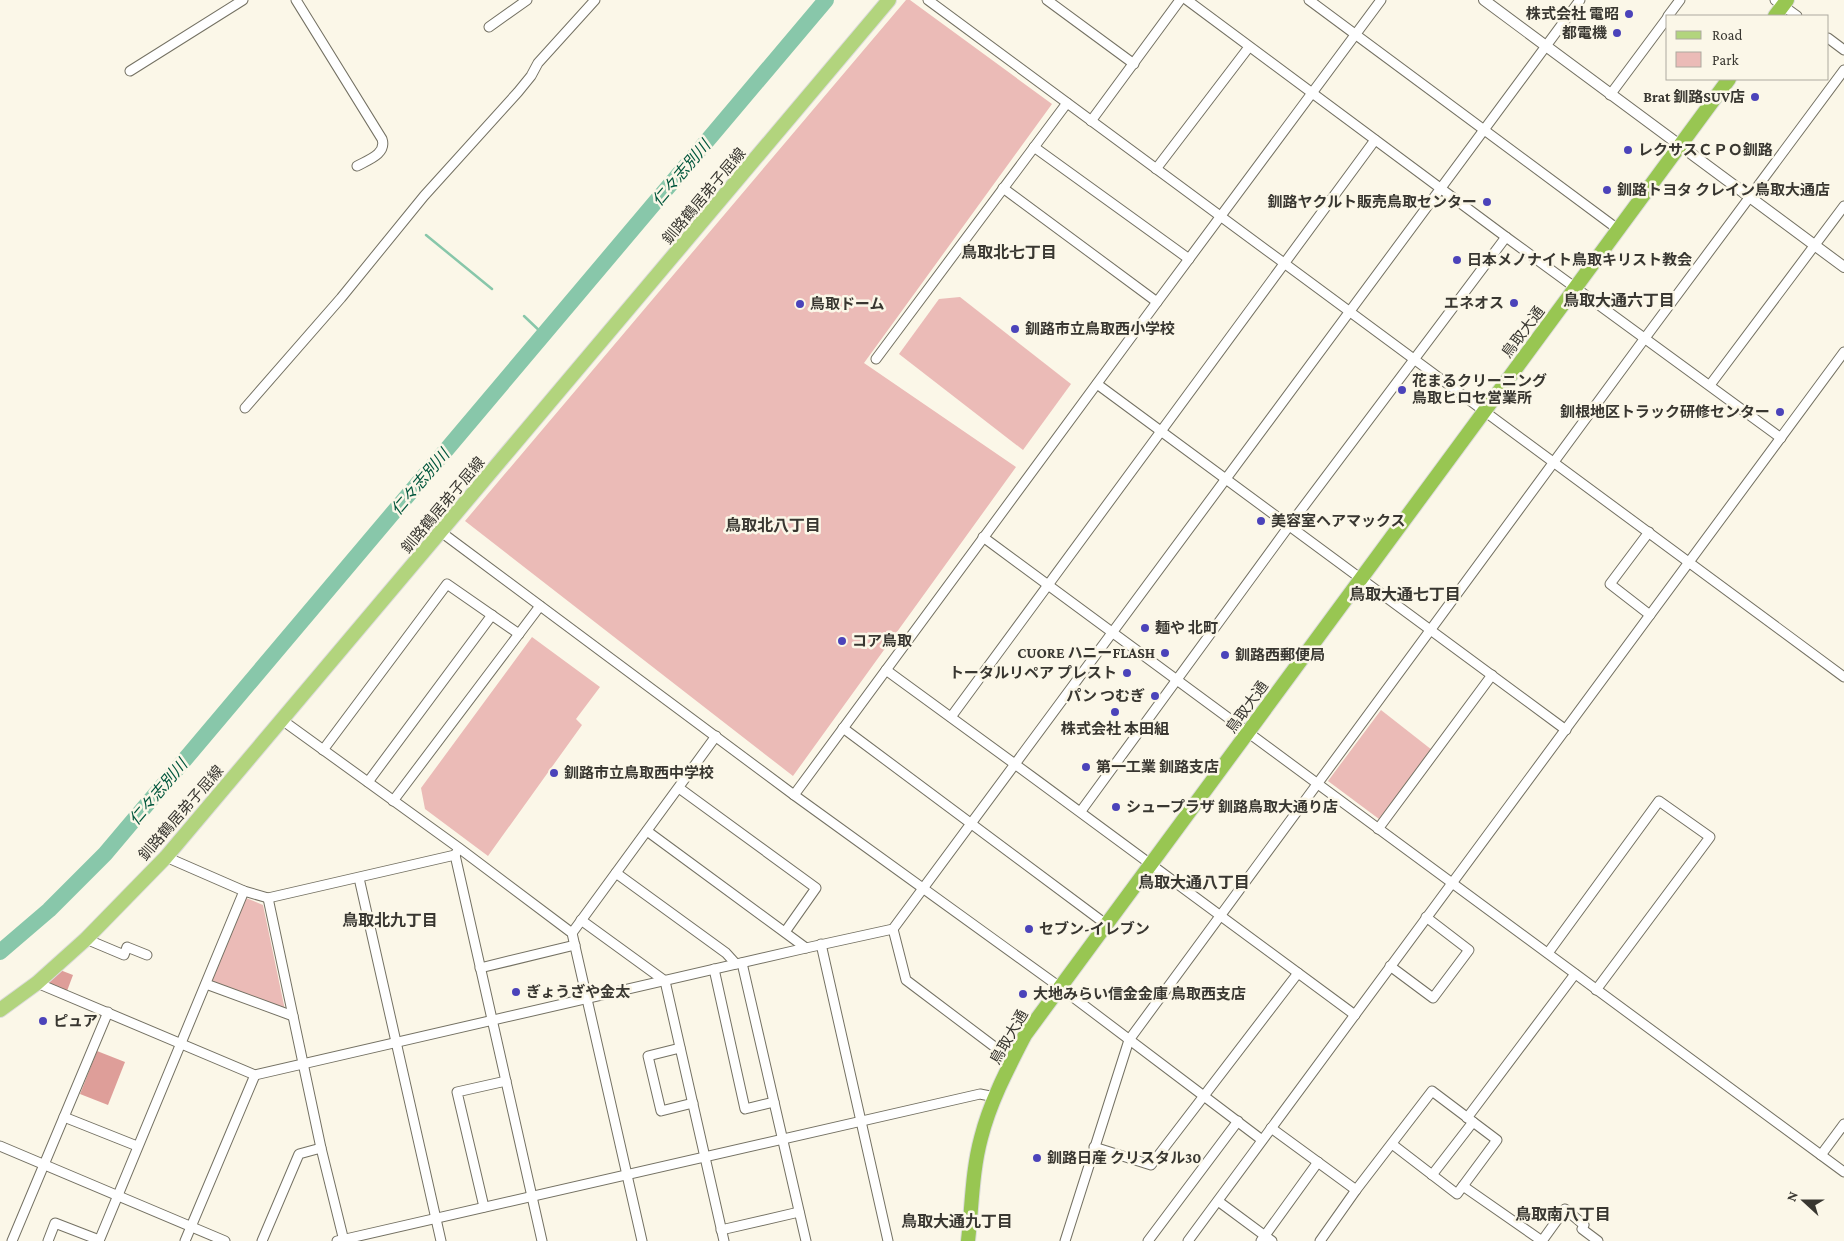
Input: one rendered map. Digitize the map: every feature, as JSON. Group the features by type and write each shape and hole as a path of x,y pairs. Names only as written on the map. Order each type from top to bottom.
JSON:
{"highway":[{"name":"鳥取大通","path":"968,1241 973,1182 981,1137 995,1097 1026,1035 1729,80"}],"main road":[{"name":"釧路鶴居弟子屈線","path":"0,1010 37,983 86,939 166,857 890,0"}],"street":[{"path":"130,70 243,0"},
{"path":"296,0 382,139 384,145 382,150 357,166"},
{"path":"489,27 527,0"},
{"path":"246,408 341,298 424,196 518,92 531,76 538,63 595,0"},
{"path":"928,0 1844,677"},
{"path":"1047,0 1134,64"},
{"path":"1091,121 1180,0"},
{"path":"1187,0 1781,438"},
{"path":"1309,0 1619,230"},
{"path":"794,795 1156,302 1381,0"},
{"path":"1484,0 1844,267"},
{"path":"37,983 255,1075 893,929 1440,188 1485,131 1580,0"},
{"path":"1669,15 1680,0"},
{"path":"1780,6 1795,15"},
{"path":"1610,95 1666,19"},
{"path":"1829,39 1844,50"},
{"path":"1156,169 1249,47"},
{"path":"1065,1241 1129,1040 1844,70"},
{"path":"876,359 1067,103"},
{"path":"951,717 1375,140"},
{"path":"1034,146 1189,259"},
{"path":"1003,188 1156,302"},
{"path":"1710,385 1844,206"},
{"path":"1081,812 1290,526 1506,237"},
{"path":"1188,1241 1844,352"},
{"path":"1097,384 1566,730"},
{"path":"441,532 794,795 1061,988 1262,1140"},
{"path":"1649,532 1610,584 1650,615"},
{"path":"983,537 1844,1172"},
{"path":"323,750 447,584 519,634"},
{"path":"393,801 540,606"},
{"path":"368,782 492,615"},
{"path":"886,670 1355,1014"},
{"path":"1378,829 1492,675"},
{"path":"282,720 368,782 457,851 572,933"},
{"path":"843,728 1107,925"},
{"path":"642,1241 572,933 716,736"},
{"path":"679,788 816,888 784,932"},
{"path":"1548,954 1659,801 1710,838 1596,990"},
{"path":"647,831 806,948"},
{"path":"166,857 244,892 268,898 359,878 457,851"},
{"path":"457,851 480,968 542,1241"},
{"path":"616,873 739,964 774,1102 806,1241"},
{"path":"359,878 441,1241"},
{"path":"48,1241 56,1223 99,1241 244,892"},
{"path":"268,898 341,1241 980,1094 995,1097"},
{"path":"1390,966 1433,998 1469,950 1426,918"},
{"path":"581,920 665,981 724,1241"},
{"path":"893,929 906,980 1012,1060"},
{"path":"86,939 124,955 127,947 147,955"},
{"path":"821,944 888,1241"},
{"path":"480,968 574,945"},
{"path":"714,969 745,1109 774,1102"},
{"path":"1094,1147 1152,1165 1298,972"},
{"path":"1432,1175 1575,974"},
{"path":"206,984 293,1016"},
{"path":"12,1241 108,1012"},
{"path":"680,1048 648,1056 661,1111 692,1104"},
{"path":"185,1241 255,1075"},
{"path":"484,1207 458,1092 506,1081"},
{"path":"1320,1241 1356,1190 1432,1091 1497,1140 1457,1194 1392,1144"},
{"path":"64,1117 137,1146"},
{"path":"1148,1241 1238,1121"},
{"path":"1821,1155 1844,1124"},
{"path":"1271,1128 1356,1190"},
{"path":"0,1146 225,1241"},
{"path":"262,1241 299,1154 321,1148"},
{"path":"1218,1201 1266,1239 1318,1162"},
{"path":"1463,1186 1542,1241 1564,1209 1584,1225 1582,1229 1598,1241"},
{"path":"721,1230 799,1212"}],"green space":[{"path":"906,0 910,0 1052,104 864,363 1016,467 793,776 465,521"},
{"path":"960,297 1071,384 1023,450 899,354 939,299"},
{"path":"532,637 600,687 576,719 582,725 488,856 425,809 421,788"},
{"path":"1381,710 1432,750 1379,819 1328,781"},
{"path":"246,898 263,905 285,1010 211,982"}],"shaded area":[{"path":"60,970 73,975 67,991 45,982"},
{"path":"97,1051 125,1062 108,1105 80,1094"}],"waterway":[{"name":"仁々志別川","path":"0,952 49,910 105,854 826,0"},
{"path":"426,235 492,289"},
{"path":"524,316 544,335"}],"place":[{"name":"株式会社 電昭","path":"1629,14"},
{"name":"都電機","path":"1617,33"},
{"name":"Brat 釧路SUV店","path":"1755,97"},
{"name":"レクサスＣＰＯ釧路","path":"1628,150"},
{"name":"釧路トヨタ クレイン鳥取大通店","path":"1607,190"},
{"name":"釧路ヤクルト販売鳥取センター","path":"1487,202"},
{"name":"日本メノナイト鳥取キリスト教会","path":"1457,260"},
{"name":"エネオス","path":"1514,303"},
{"name":"鳥取ドーム","path":"800,304"},
{"name":"釧路市立鳥取西小学校","path":"1015,329"},
{"name":"花まるクリーニング 鳥取ヒロセ営業所","path":"1402,390"},
{"name":"釧根地区トラック研修センター","path":"1780,412"},
{"name":"美容室ヘアマックス","path":"1261,521"},
{"name":"麺や 北町","path":"1145,628"},
{"name":"コア鳥取","path":"842,641"},
{"name":"CUORE ハニーFLASH","path":"1165,653"},
{"name":"釧路西郵便局","path":"1225,655"},
{"name":"トータルリペア プレスト","path":"1127,673"},
{"name":"パン つむぎ","path":"1155,696"},
{"name":"株式会社 本田組","path":"1115,712"},
{"name":"第一工業 釧路支店","path":"1086,767"},
{"name":"釧路市立鳥取西中学校","path":"554,773"},
{"name":"シュープラザ 釧路鳥取大通り店","path":"1116,807"},
{"name":"セブン-イレブン","path":"1029,929"},
{"name":"ぎょうざや金太","path":"516,992"},
{"name":"大地みらい信金金庫 鳥取西支店","path":"1023,994"},
{"name":"ピュア","path":"43,1021"},
{"name":"釧路日産 クリスタル30","path":"1037,1158"}],"district":[{"name":"鳥取北七丁目","path":"1009,252"},
{"name":"鳥取大通六丁目","path":"1619,300"},
{"name":"鳥取北八丁目","path":"773,525"},
{"name":"鳥取大通七丁目","path":"1405,594"},
{"name":"鳥取大通八丁目","path":"1194,882"},
{"name":"鳥取北九丁目","path":"390,920"},
{"name":"鳥取南八丁目","path":"1563,1214"},
{"name":"鳥取大通九丁目","path":"957,1221"}]}
